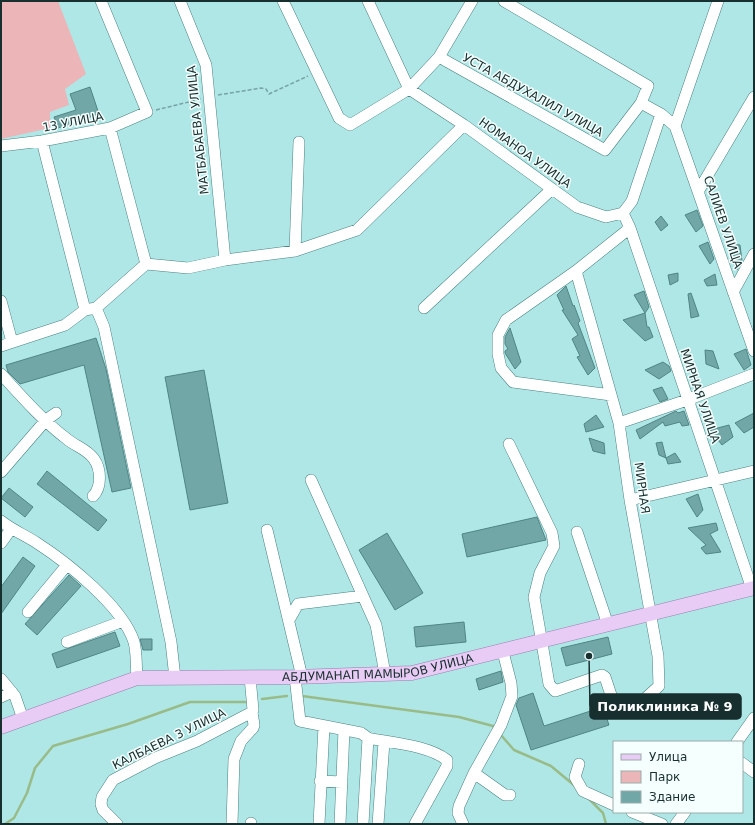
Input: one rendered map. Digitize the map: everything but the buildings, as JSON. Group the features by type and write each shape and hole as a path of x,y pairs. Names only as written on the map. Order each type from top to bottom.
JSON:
{"main road":[{"name":"АБДУМАНАП МАМЫРОВ УЛИЦА","path":"1,727 137,678 298,677 412,673 503,652 753,589"}],"street":[{"path":"101,1 147,112"},
{"name":"МАТБАБАЕВА УЛИЦА","path":"180,1 206,65 225,260"},
{"path":"283,1 339,118 350,125 409,89 439,57 471,2"},
{"path":"368,1 409,89"},
{"name":"УСТА АБДУХАЛИЛ УЛИЦА","path":"439,57 605,150 641,103 648,86 504,1"},
{"path":"641,103 661,114 675,126 718,1"},
{"name":"НОМАНОА УЛИЦА","path":"409,89 464,125 577,207 606,217 623,213"},
{"path":"699,190 754,97"},
{"name":"13 УЛИЦА","path":"1,146 42,141 110,128 147,112"},
{"path":"623,213 632,202 661,114"},
{"path":"1,301 6,344 65,325 85,310 96,308 146,264 188,268 225,260 295,251 357,230 464,125"},
{"name":"САЛИЕВ УЛИЦА","path":"675,126 699,190 754,351"},
{"path":"110,128 146,264"},
{"path":"42,141 85,310"},
{"path":"295,251 299,142"},
{"path":"424,308 552,189"},
{"name":"МИРНАЯ УЛИЦА","path":"623,213 630,228 687,400 753,589"},
{"path":"612,395 513,382 501,368 498,354 498,335 506,320 576,271 630,228"},
{"path":"734,292 754,254"},
{"name":"МИРНАЯ","path":"576,271 619,423 630,500 658,656 659,686 639,704"},
{"path":"96,308 104,327 171,642 175,678"},
{"path":"1,374 46,420 67,439 81,447 94,459 100,479 97,492 93,496"},
{"path":"619,423 687,400 754,374"},
{"path":"1,472 46,420 56,413"},
{"path":"508,444 552,533 554,546 540,573 534,597 551,688 555,691 602,675 605,677 615,707"},
{"path":"630,500 754,471"},
{"path":"311,480 376,624 385,674"},
{"path":"1,521 6,529 36,542 67,565 98,592 124,621 134,642 137,678"},
{"path":"1,543 6,529"},
{"path":"267,530 289,620 298,677 299,719 302,722 361,733 368,738 432,752 439,754 447,760 447,766 415,824"},
{"path":"577,532 608,626"},
{"path":"28,612 67,565"},
{"path":"289,620 298,604 363,596"},
{"path":"67,642 124,621"},
{"path":"463,824 458,813 459,806 474,773 501,725 512,696 511,683 503,652"},
{"path":"232,824 234,759 241,741 254,725 250,677"},
{"path":"1,679 15,696 23,719"},
{"path":"1,697 12,692"},
{"name":"КАЛБАЕВА 3 УЛИЦА","path":"118,824 103,810 101,804 102,797 113,780 155,758 197,742 252,712"},
{"path":"738,741 754,718"},
{"path":"319,824 324,726"},
{"path":"340,824 344,730"},
{"path":"363,824 368,738"},
{"path":"378,824 384,742"},
{"path":"579,764 575,777 583,791 613,805"},
{"path":"743,764 754,772"},
{"path":"474,773 505,795 510,795"},
{"path":"320,781 342,782"},
{"path":"634,813 662,824"},
{"path":"676,824 684,813"}],"path":[{"path":"217,95 261,88 266,89 269,94 317,72"},
{"path":"147,112 203,98"}],"green space":[{"path":"1,1 58,1 86,74 65,89 69,105 50,112 50,128 1,139"}],"waterway":[{"path":"262,699 287,696"},
{"path":"302,696 459,717 493,726 495,729"},
{"path":"5,824 14,818 27,793 35,768 53,746 128,724 190,702 249,702"},
{"path":"500,734 514,750 551,766 575,786"},
{"path":"589,799 603,813 606,824"}],"place":[{"name":"Поликлиника № 9","path":"589,656"}]}
